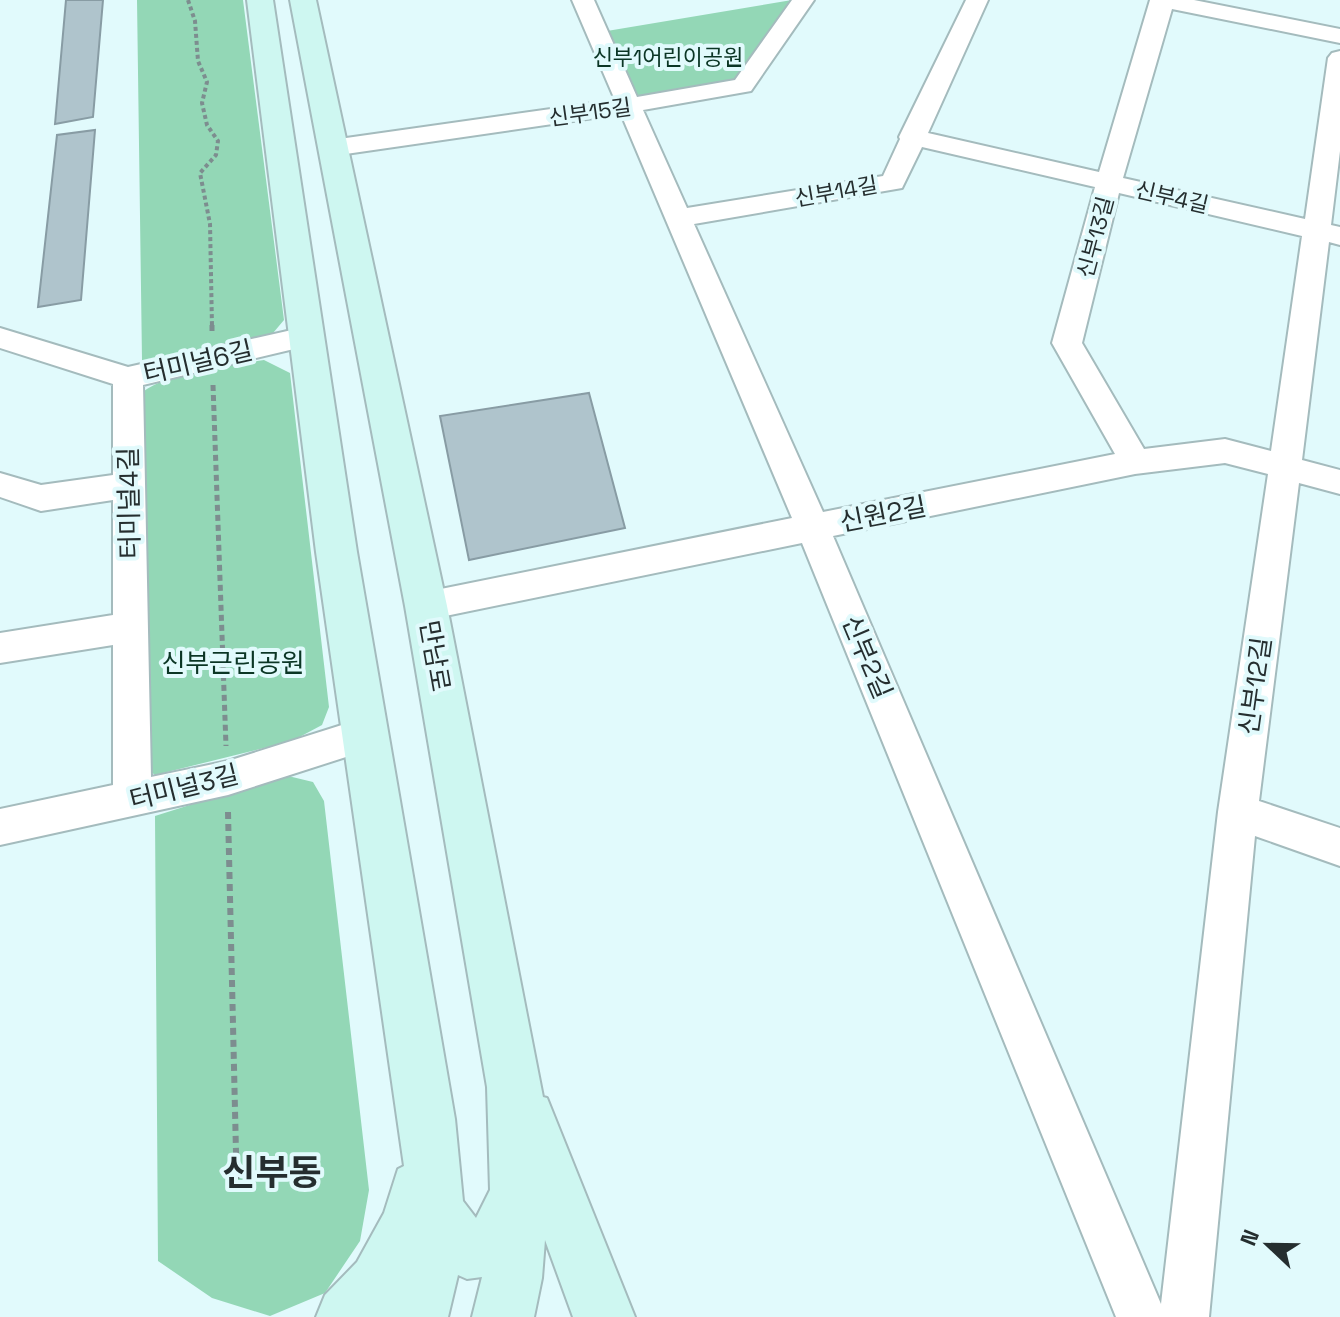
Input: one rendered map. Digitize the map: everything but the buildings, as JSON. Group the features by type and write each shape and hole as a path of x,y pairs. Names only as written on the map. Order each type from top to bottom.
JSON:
{"main road":[{"path":"260,0 305,337 364,735 429,1131 436,1208 417,1317"},
{"name":"만남로","path":"303,0 426,606 515,1087 519,1190 512,1278 503,1317"},
{"path":"515,1087 604,1317"},
{"path":"347,1317 378,1283 412,1222 429,1131"},
{"path":"436,1208 447,1232 467,1249 491,1246 507,1224 519,1190"}],"street":[{"name":"신부2길","path":"583,0 813,528 1141,1317"},
{"name":"신부15길","path":"332,148 627,106 743,86 803,0"},
{"name":"신부14길","path":"677,218 893,182 911,137 977,0"},
{"path":"1162,0 1340,36"},
{"name":"신부13길","path":"1135,462 1067,343 1162,0"},
{"name":"신부12길","path":"1184,1317 1238,812 1284,466 1327,233 1340,58"},
{"name":"신부4길","path":"911,137 1327,233"},
{"name":"터미널6길","path":"0,338 128,378 305,337"},
{"name":"터미널4길","path":"128,378 132,800"},
{"name":"신원2길","path":"426,606 1135,462 1225,451 1340,482"},
{"path":"0,485 41,498 128,485"},
{"path":"0,648 131,627"},
{"name":"터미널3길","path":"0,827 228,778 364,735"},
{"path":"1238,812 1340,847"}],"path":[{"path":"188,0 196,15 197,67 207,82 202,103 207,125 218,141 216,155 200,173 210,224 228,778 237,1195"}],"green space":[{"path":"137,0 243,0 284,320 268,339 156,365 142,360"},
{"name":"신부1어린이공원","path":"792,0 737,82 630,98 601,32"},
{"name":"신부근린공원","path":"264,360 290,373 329,707 322,725 292,741 155,775 142,765 135,398 148,388 179,375"},
{"path":"284,775 313,782 324,801 369,1190 360,1241 325,1293 270,1316 212,1298 158,1261 155,816"}],"district":[{"name":"신부동","path":"272,1173"}]}
